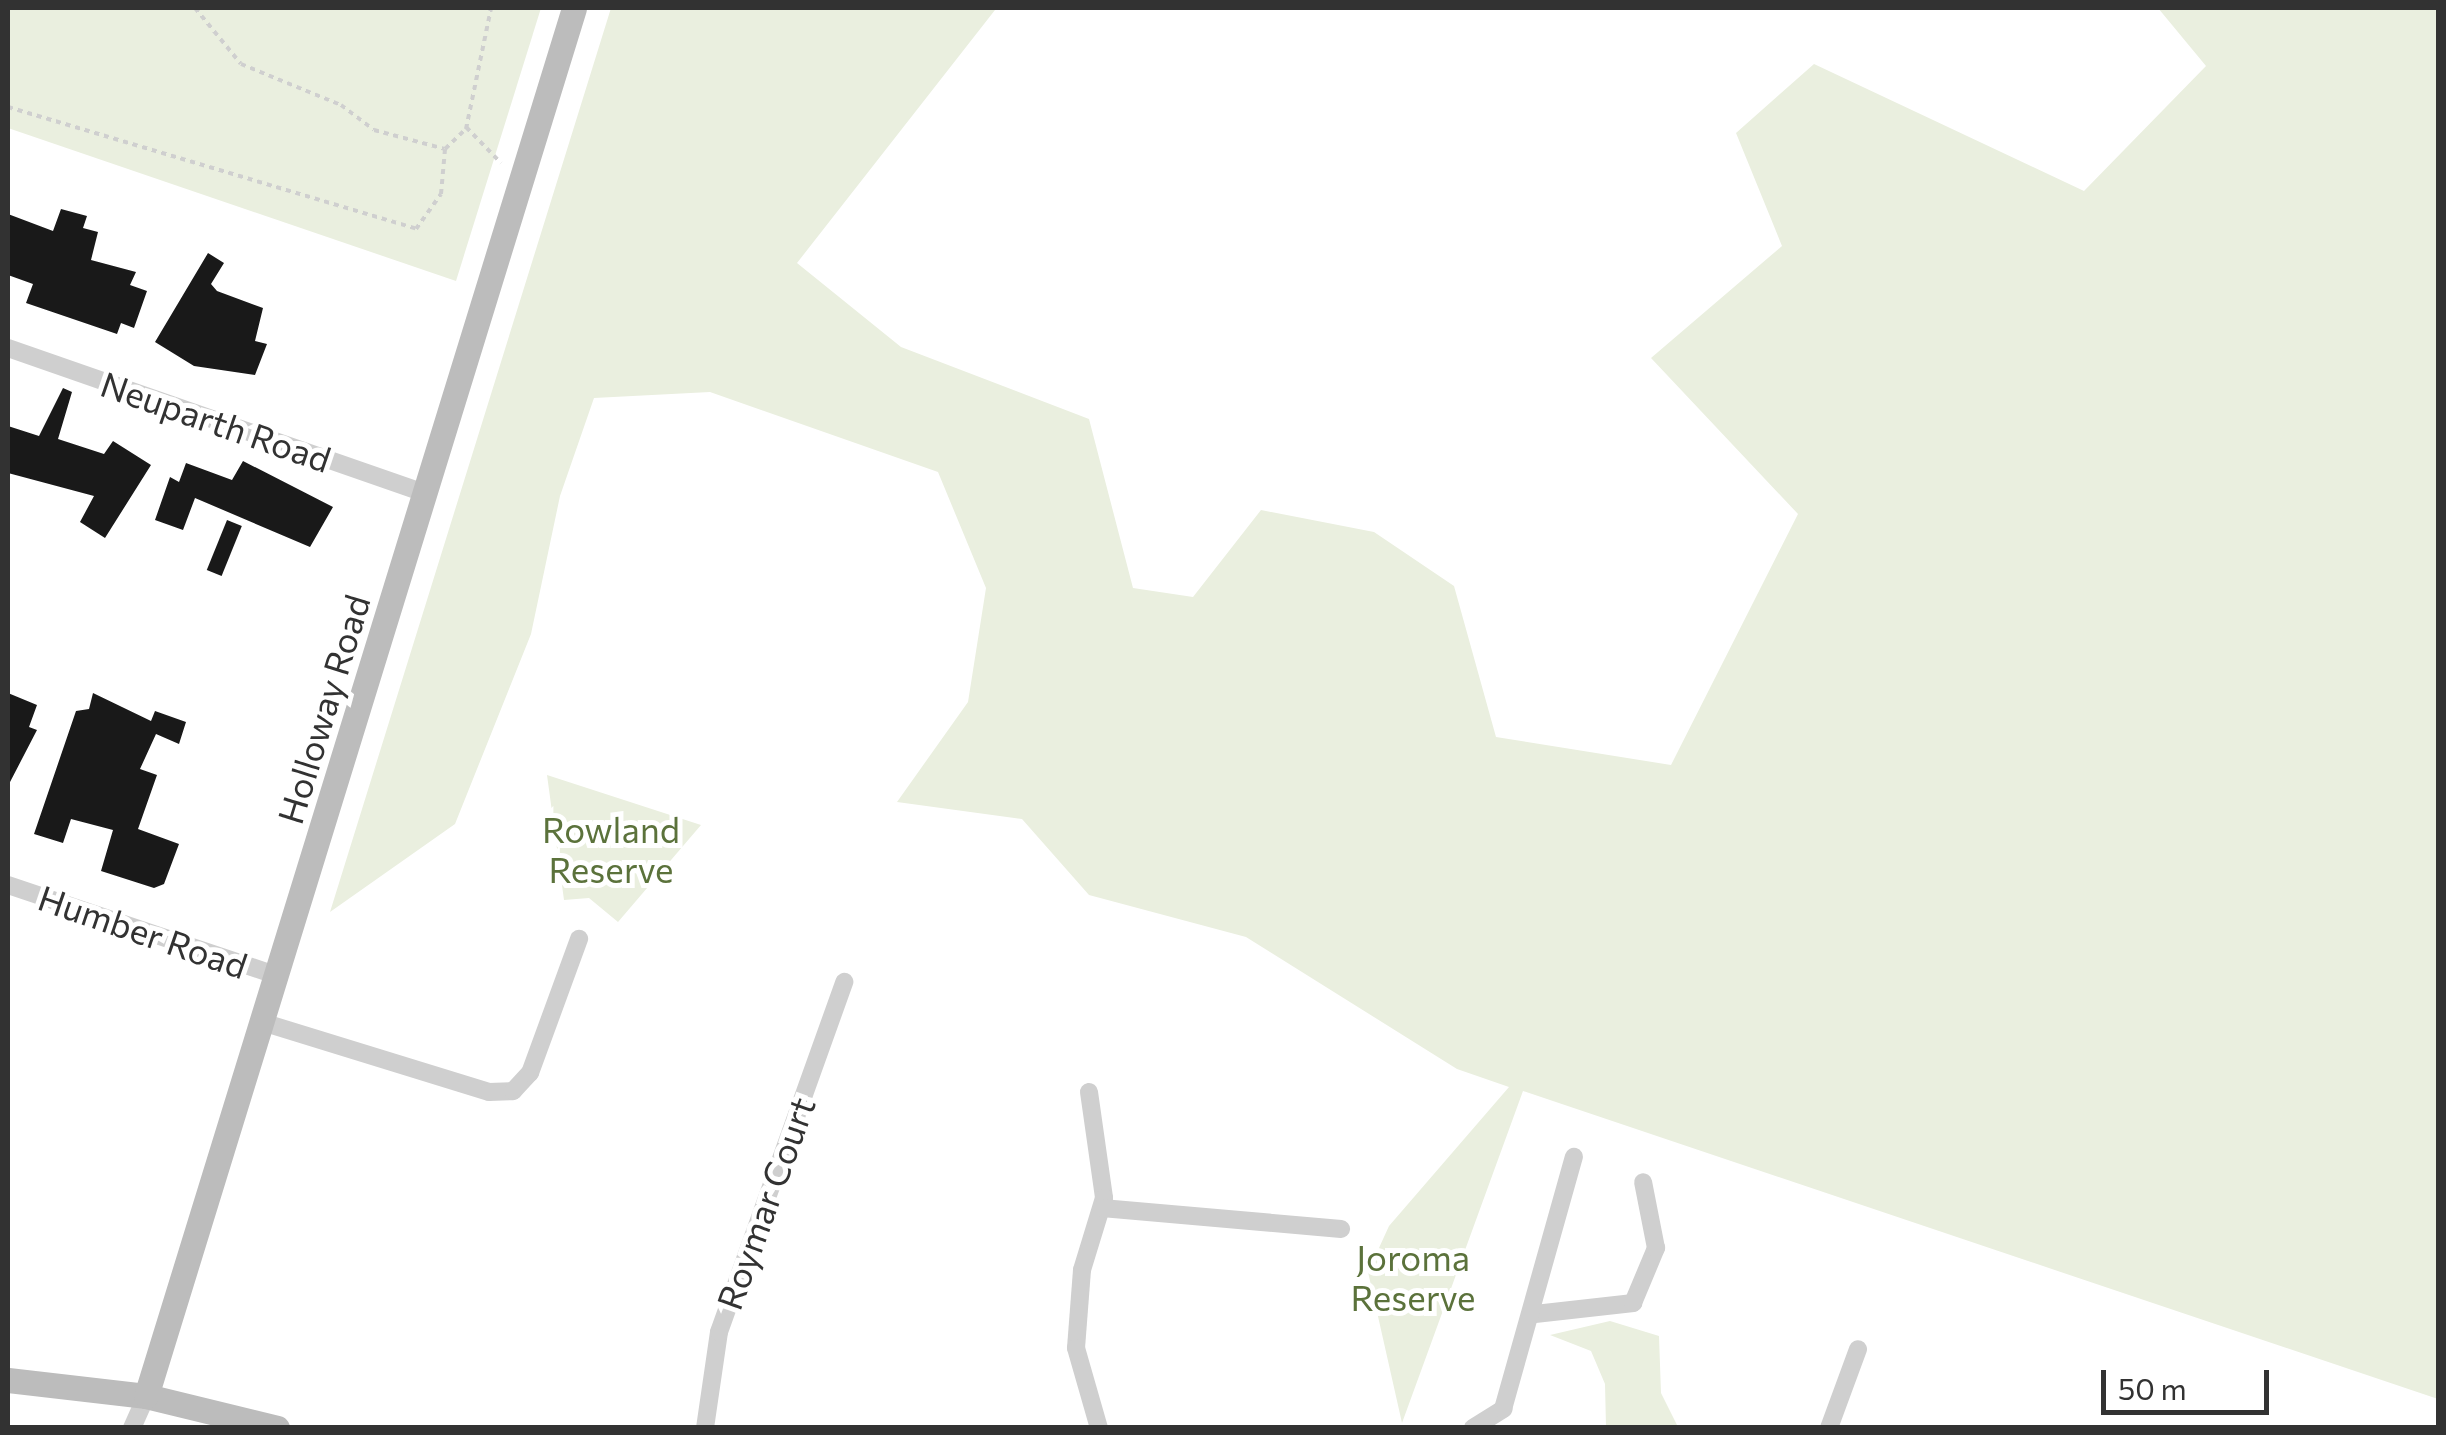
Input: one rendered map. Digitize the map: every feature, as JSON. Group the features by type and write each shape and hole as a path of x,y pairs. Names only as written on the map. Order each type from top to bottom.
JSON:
{"main road":[{"name":"Holloway Road","path":"146,1396 266,1023 574,8"},
{"path":"8,1380 146,1396 276,1428"}],"street":[{"name":"Neuparth Road","path":"8,348 424,493"},
{"name":"Humber Road","path":"8,885 279,976"},
{"path":"266,1023 489,1092 513,1091 530,1074 579,939"},
{"name":"Roymar Court","path":"705,1428 719,1332 844,982"},
{"path":"1089,1092 1102,1208 1075,1308 1076,1348 1099,1428"},
{"path":"1473,1428 1503,1409 1535,1314 1574,1157"},
{"path":"1535,1314 1633,1303 1656,1248 1643,1182"},
{"path":"1102,1208 1341,1229"},
{"path":"1828,1428 1858,1349"},
{"name":"Holloway Road","path":"132,1428 146,1396"}],"path":[{"path":"195,8 242,64 341,105 374,130 445,149"},
{"path":"8,108 416,229 441,194 445,149 466,127 491,8"},
{"path":"466,127 521,183"}],"green space":[{"path":"8,8 541,8 456,281 8,128"},
{"name":"Joroma Reserve","path":"611,8 995,10 797,263 901,347 1089,419 1133,588 1193,597 1261,510 1374,532 1454,586 1496,737 1671,765 1798,514 1651,358 1782,246 1736,133 1814,64 2084,191 2206,66 2158,8 2438,8 2438,1399 1523,1091 1402,1423 1368,1272 1389,1226 1509,1087 1457,1069 1246,937 1089,895 1022,819 897,802 968,702 986,588 938,472 710,392 594,398 560,496 531,634 455,824 330,912"},
{"name":"Rowland Reserve","path":"547,775 701,825 618,922 589,898 564,900"},
{"path":"1610,1321 1659,1336 1661,1393 1678,1427 1606,1427 1605,1384 1591,1351 1550,1335"}],"building":[{"path":"61,209 87,216 83,228 98,232 91,260 136,272 130,285 147,291 134,328 121,323 117,334 26,303 33,284 8,275 8,214 53,231"},
{"path":"208,253 224,263 211,284 217,291 263,308 255,341 267,344 255,375 194,366 155,342"},
{"path":"63,388 72,392 58,439 104,454 113,441 151,465 105,538 80,522 94,496 8,473 8,426 39,436"},
{"path":"243,461 333,507 310,547 195,498 183,530 155,520 170,477 179,482 186,463 232,480"},
{"path":"227,520 242,526 222,576 207,570"},
{"path":"8,693 37,705 29,727 37,730 9,784"},
{"path":"93,693 151,721 155,711 186,722 179,744 156,734 140,769 157,775 138,829 179,844 164,884 154,888 101,871 113,830 71,819 63,843 34,834 76,711 89,709"}]}
